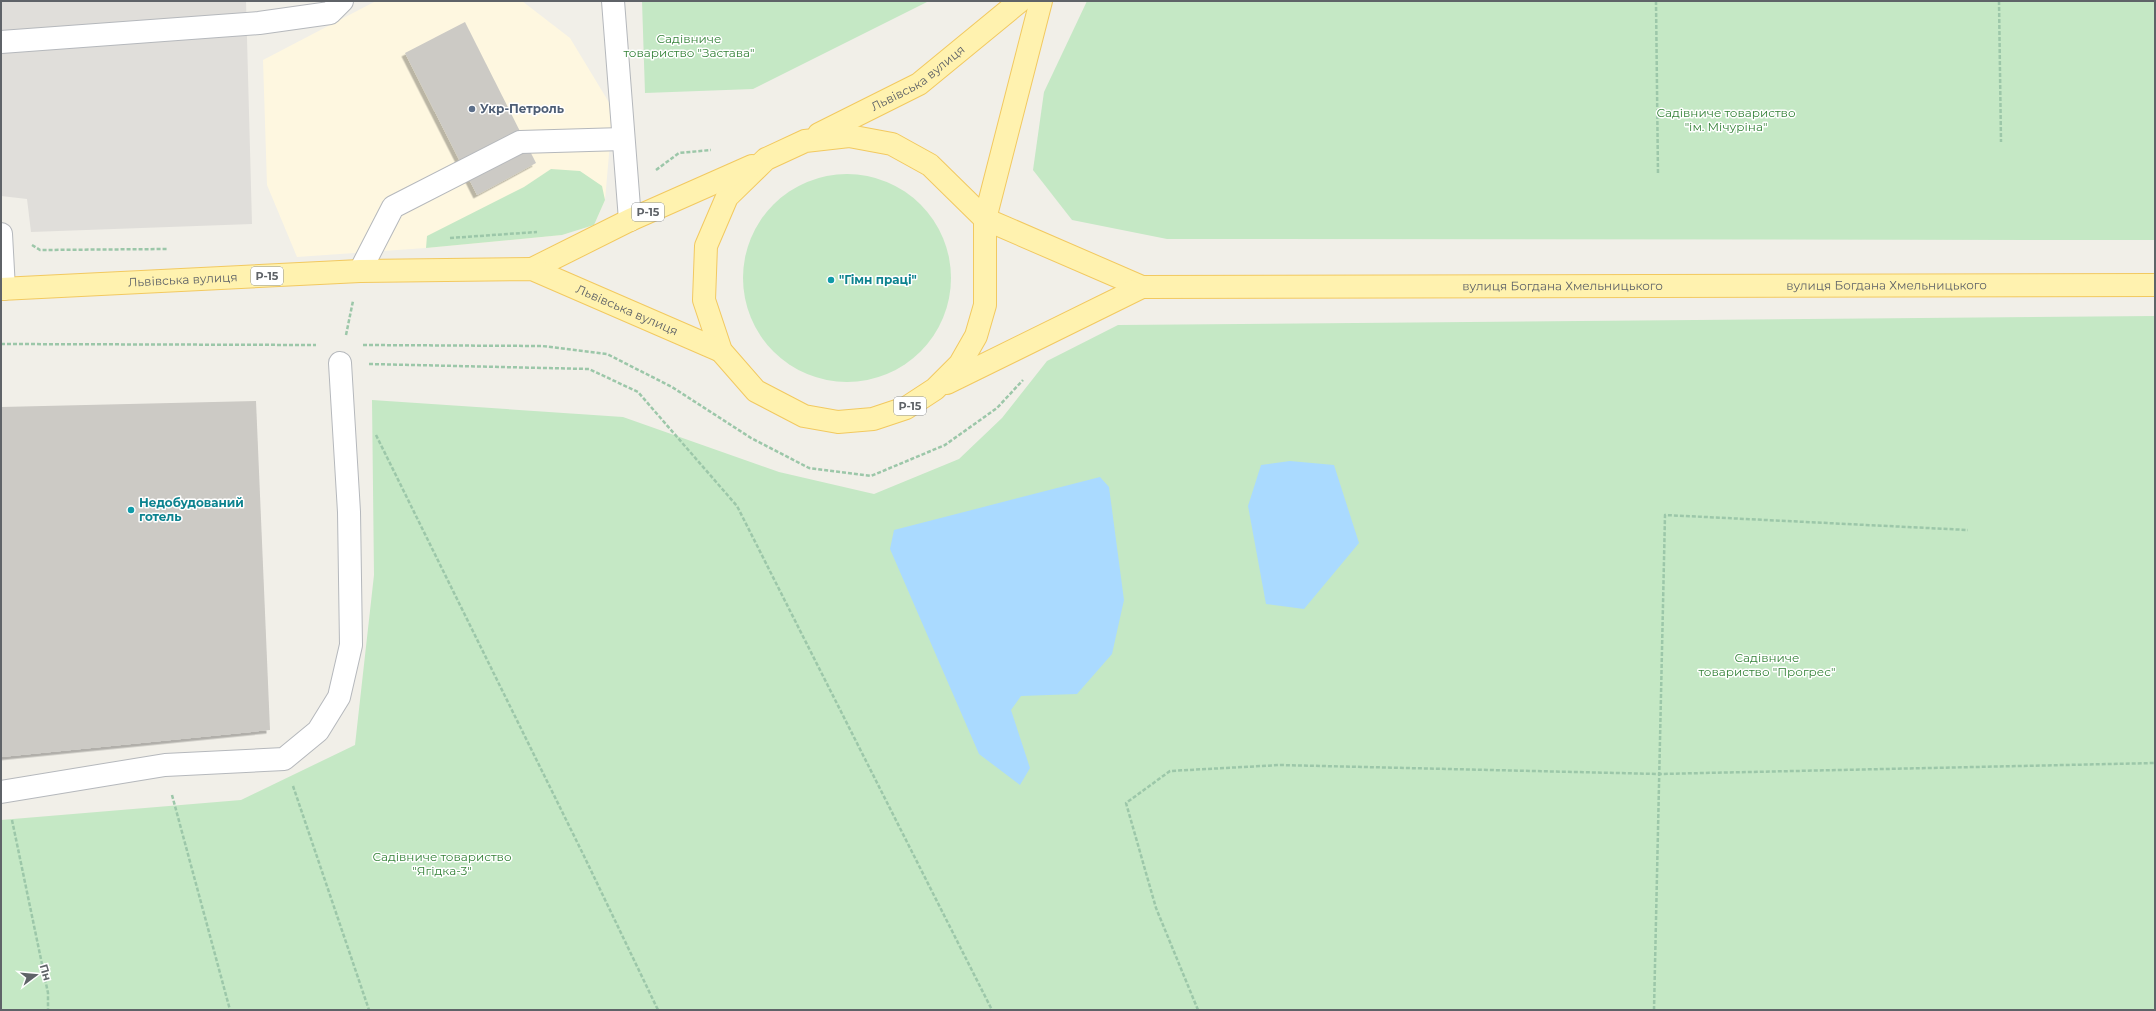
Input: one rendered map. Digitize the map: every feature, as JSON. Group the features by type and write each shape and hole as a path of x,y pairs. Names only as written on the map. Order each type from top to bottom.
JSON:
{"main road":[{"name":"Львівська вулиця","path":"805,141 918,84 1020,1"},
{"name":"Р-15","path":"721,351 756,391 804,416 838,422 873,419 906,408 935,390 960,364 976,336 985,305 985,219 1041,1"},
{"path":"805,141 848,136 892,144 930,165 985,219"},
{"name":"Р-15","path":"766,159 805,141"},
{"name":"Львівська вулиця","path":"532,269 630,220 766,159"},
{"path":"721,351 704,300 706,246 727,197 766,159"},
{"name":"вулиця Богдана Хмельницького","path":"985,219 1142,287 2155,285"},
{"name":"Львівська вулиця","path":"2,289 360,271 532,269 721,351"},
{"path":"935,390 1142,287"}],"lane":[{"path":"1,42 259,23 330,13 342,1"},
{"path":"613,1 630,220"},
{"path":"360,271 393,206 520,142 623,139"},
{"path":"1,234 2,289"},
{"path":"3,792 165,765 284,759 318,731 339,697 351,645 349,512 340,363"}],"path":[{"path":"1656,1 1658,175"},
{"path":"1999,1 2001,142"},
{"path":"627,191 679,153 718,150"},
{"path":"443,239 544,231"},
{"path":"27,243 40,250 171,249"},
{"path":"360,271 340,363 589,369 638,392 737,506 992,1010"},
{"path":"375,435 658,1010"},
{"path":"1654,1010 1665,515 1968,530"},
{"path":"284,759 369,1010"},
{"path":"1198,1010 1156,908 1126,803 1170,771 1280,765 1659,774 2155,763"},
{"path":"165,765 230,1010"},
{"path":"3,792 48,993 48,1010"}],"shaded area":[{"path":"1,1 246,1 252,224 31,232 27,199 1,196"},
{"path":"376,1 522,1 570,38 613,109 605,200 594,225 562,235 426,248 297,257 267,185 263,60"}],"green space":[{"name":"Садівниче товариство \"Застава\"","path":"642,1 929,1 753,89 645,93"},
{"name":"Садівниче товариство \"ім. Мічуріна\"","path":"1087,1 2155,1 2155,240 1167,239 1072,220 1033,170 1044,92"},
{"path":"551,169 580,171 602,186 605,200 594,225 562,235 426,248 427,236 524,187"},
{"path":"847,174 867,176 887,182 913,198 927,212 943,238 949,258 951,278 949,298 943,318 927,344 913,358 887,374 867,380 847,382 827,380 807,374 781,358 767,344 751,318 745,298 743,278 745,258 751,238 767,212 781,198 807,182 827,176"},
{"name":"Садівниче товариство \"Прогрес\"","path":"2155,316 2155,1010 1,1010 1,820 241,800 355,745 374,575 372,400 623,417 779,472 874,494 959,459 1002,418 1047,361 1118,325"}],"water":[{"path":"1290,461 1334,465 1359,543 1304,609 1266,604 1248,506 1261,465"},
{"path":"1100,477 1109,487 1124,600 1112,654 1077,694 1021,696 1011,710 1030,768 1020,785 979,754 890,549 894,530"}],"building":[{"path":"465,22 536,163 477,195 405,53"},
{"name":"Недобудований готель","path":"256,401 270,730 1,757 1,407"}],"place":[{"name":"Укр-Петроль","path":"472,109"},
{"name":"\"Гімн праці\"","path":"831,280"},
{"name":"Недобудований готель","path":"131,510"}],"park label":[{"name":"Садівниче товариство \"Ягідка-3\"","path":"442,864"}]}
